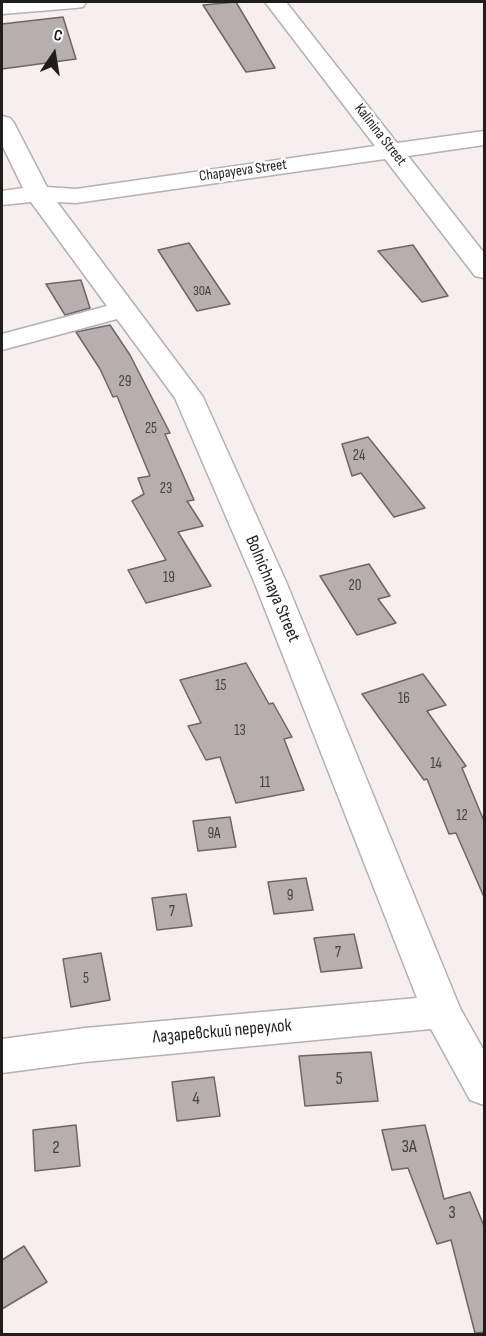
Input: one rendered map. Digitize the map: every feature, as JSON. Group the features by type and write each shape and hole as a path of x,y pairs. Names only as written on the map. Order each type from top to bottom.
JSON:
{"street":[{"path":"2,8 75,2"},
{"name":"Kalinina Street","path":"276,2 484,270"},
{"name":"Bolnichnaya Street","path":"2,123 38,194 189,397 271,584 442,1012 484,1088"},
{"name":"Chapayeva Street","path":"2,198 38,194 76,196 392,149 484,138"},
{"path":"2,342 125,309"},
{"name":"Лазаревский переулок","path":"2,1056 85,1045 442,1012"}],"building":[{"path":"236,2 275,68 246,72 203,5"},
{"path":"63,17 76,59 2,69 2,24"},
{"path":"189,243 230,304 197,311 158,250"},
{"path":"413,245 448,296 422,302 378,251"},
{"path":"81,280 90,308 65,315 46,284"},
{"path":"110,325 130,355 170,433 165,434 194,500 187,501 203,526 178,532 211,586 146,603 128,570 166,560 132,501 144,494 138,478 150,476 117,396 113,397 100,369 76,332"},
{"path":"368,437 425,508 394,517 361,473 352,476 342,444"},
{"path":"369,564 390,596 378,599 396,623 357,635 320,576"},
{"path":"246,663 269,704 273,703 292,737 284,739 304,790 236,803 220,757 206,760 188,726 201,723 180,680"},
{"path":"423,674 446,705 427,711 466,766 462,768 484,821 484,897 456,833 449,834 427,779 424,780 362,694"},
{"path":"230,817 236,847 198,851 193,821"},
{"path":"306,878 313,910 274,914 268,882"},
{"path":"186,894 192,926 157,930 152,898"},
{"path":"354,934 362,968 321,972 314,938"},
{"path":"101,953 110,1000 71,1007 63,959"},
{"path":"371,1052 378,1101 305,1106 299,1056"},
{"path":"214,1077 220,1116 177,1121 172,1082"},
{"path":"76,1125 80,1166 35,1171 33,1130"},
{"path":"425,1125 444,1199 470,1192 484,1226 484,1332 475,1333 451,1240 437,1244 408,1168 392,1170 382,1130"},
{"path":"24,1246 47,1282 2,1309 2,1260"}]}
